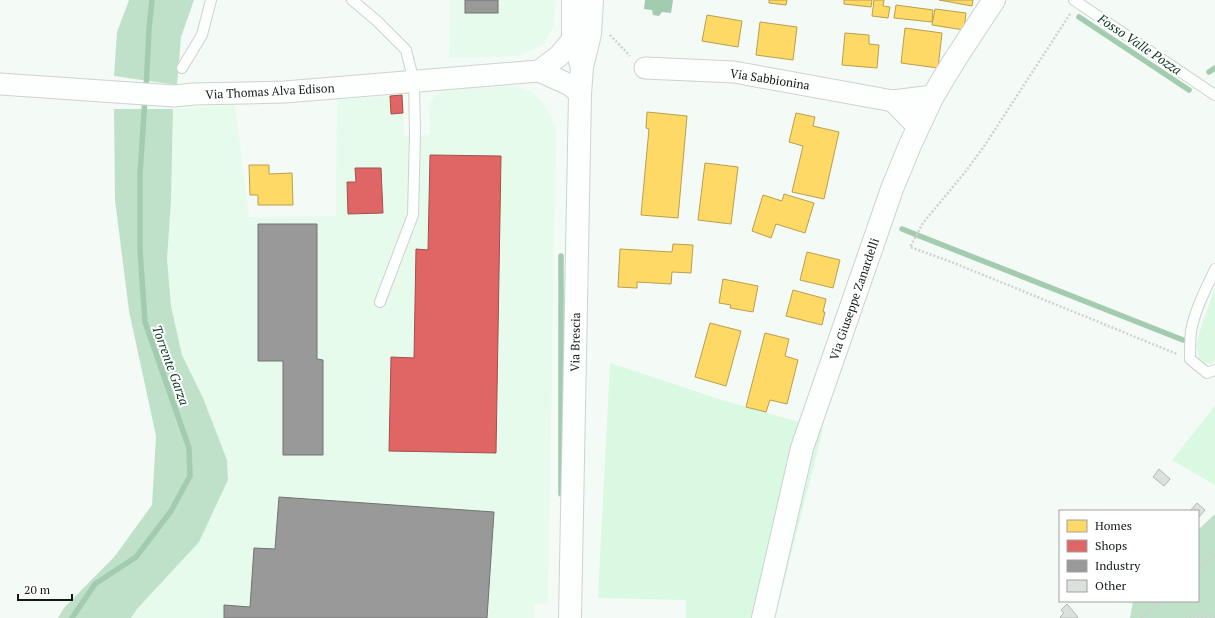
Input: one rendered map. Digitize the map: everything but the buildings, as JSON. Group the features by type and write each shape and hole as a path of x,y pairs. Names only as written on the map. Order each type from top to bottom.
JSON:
{"main road":[{"name":"Via Brescia","path":"573,0 573,39 582,67"},
{"name":"Via Giuseppe Zanardelli","path":"763,618 802,448 892,189 918,127 933,96 975,40 994,0"},
{"name":"Via Brescia","path":"570,618 580,94 582,67 590,34 592,6"}],"street":[{"path":"573,39 559,56 539,71 569,101 572,112 570,246 576,285"},
{"name":"Via Sabbionina","path":"644,68 734,72 893,101 933,96"},
{"name":"Via Thomas Alva Edison","path":"0,84 174,96 194,94 285,92 539,71 570,85 580,94"},
{"path":"893,101 918,127"}],"lane":[{"path":"182,68 202,35 211,0"},
{"path":"352,0 377,21 406,50 414,82 415,135 413,215 380,302"},
{"path":"1076,1 1215,95"},
{"path":"1215,269 1199,306 1191,331 1190,359 1207,373 1215,370"}],"path":[{"path":"1076,1 985,145 966,171 923,223 910,247 954,263 1190,359"},
{"path":"592,6 600,25 624,51 644,68"},
{"path":"1199,569 1215,555"},
{"path":"1141,618 1160,602"},
{"path":"1190,618 1215,616"}],"shaded area":[{"path":"129,0 194,0 181,37 177,85 114,76 117,32"},
{"path":"450,0 555,0 554,26 544,44 518,56 449,58"},
{"path":"645,0 673,0 671,13 662,12 659,16 653,15 652,10 644,9"},
{"path":"515,86 529,91 541,100 550,113 556,130 548,604 534,604 534,618 131,618 137,609 199,542 228,480 227,460 203,398 182,355 171,306 167,259 171,202 173,109 235,105 249,217 336,216 337,99 390,96 391,113 403,113 404,136 430,135 429,104 435,96 444,90"},
{"path":"114,109 173,109 171,202 167,259 171,306 182,355 203,398 227,460 228,480 199,542 137,609 131,618 58,618 64,608 115,556 152,505 156,436 129,311 115,200"},
{"path":"1215,288 1215,359 1211,364 1200,362 1196,346"},
{"path":"610,363 722,400 823,429 775,618 686,618 686,600 598,598"},
{"path":"1215,406 1215,485 1172,460"},
{"path":"1215,514 1215,618 1130,618 1133,602 1199,602 1199,529"}],"waterway":[{"name":"Torrente Garza","path":"146,90 152,0"},
{"name":"Fosso Valle Pozza","path":"1079,17 1189,90"},
{"name":"Fosso Valle Pozza","path":"1209,72 1215,68"},
{"name":"Torrente Garza","path":"72,618 95,584 136,557 171,511 190,476 189,448 145,322 140,250 140,174 145,98"},
{"path":"902,229 1183,340"},
{"path":"561,256 561,494"}]}
